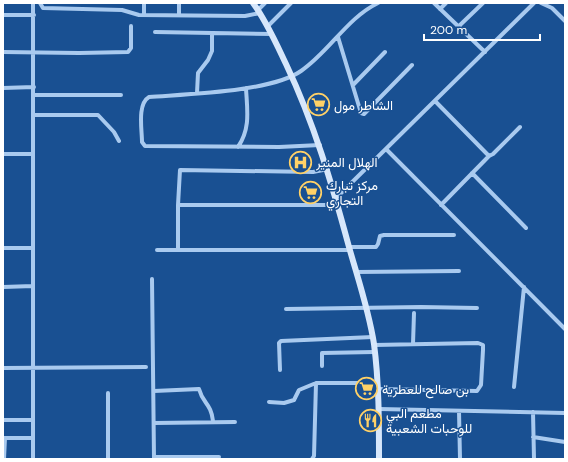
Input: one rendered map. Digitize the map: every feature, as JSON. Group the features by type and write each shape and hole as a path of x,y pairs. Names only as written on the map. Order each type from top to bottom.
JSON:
{"main road":[{"path":"253,3 268,26 292,77 320,145 338,205 373,337 378,386 379,459"}],"street":[{"path":"33,3 33,459"},
{"path":"40,3 44,8 122,10 144,15 244,16 259,11 264,3"},
{"path":"83,3 83,9"},
{"path":"144,3 144,15"},
{"path":"179,3 179,15"},
{"path":"268,26 291,3"},
{"path":"320,145 149,147 142,144 142,110 147,98 246,88 292,77 307,67 365,11 378,3"},
{"path":"434,3 484,52"},
{"path":"440,9 446,3"},
{"path":"459,26 483,3"},
{"path":"336,198 534,3"},
{"path":"541,3 552,8 565,21"},
{"path":"3,15 34,15"},
{"path":"3,52 79,53 129,51 131,48 131,26"},
{"path":"155,32 272,34"},
{"path":"197,93 198,73 208,60 212,51 212,34"},
{"path":"338,37 361,112 365,114 412,64"},
{"path":"353,85 385,52"},
{"path":"3,88 34,87"},
{"path":"238,146 243,139 248,125 246,88"},
{"path":"34,95 121,95"},
{"path":"435,101 489,156"},
{"path":"33,115 98,116 114,132 119,141"},
{"path":"441,205 520,127"},
{"path":"386,149 565,328"},
{"path":"3,154 33,154"},
{"path":"178,250 180,170 313,172 328,169"},
{"path":"472,173 526,228"},
{"path":"178,205 338,205"},
{"path":"157,250 350,249 376,247 380,236 384,235 454,235"},
{"path":"3,248 32,248"},
{"path":"356,272 459,271"},
{"path":"152,278 154,458 219,456"},
{"path":"3,287 33,286"},
{"path":"514,387 524,288"},
{"path":"286,309 477,308"},
{"path":"413,344 414,313"},
{"path":"280,370 279,344 281,341 373,337"},
{"path":"269,402 294,400 299,390 316,383 470,392 477,390 481,385 483,345 478,343 374,345"},
{"path":"322,366 322,353 374,352"},
{"path":"3,368 146,367"},
{"path":"312,459 314,456 316,383"},
{"path":"154,391 199,389 200,397 212,410 213,421"},
{"path":"108,393 108,459"},
{"path":"379,409 565,413"},
{"path":"459,411 460,459"},
{"path":"533,412 534,459"},
{"path":"3,420 33,420"},
{"path":"154,423 213,421 235,422"},
{"path":"534,437 565,442"},
{"path":"4,459 4,438 33,438"}],"place":[{"name":"الشاطر مول","path":"319,105"},
{"name":"الهلال المنير","path":"300,162"},
{"name":"مركز تبارك التجاري","path":"310,192"},
{"name":"بن صالح للعطرية","path":"366,389"},
{"name":"مطعم البي للوحبات الشعبية","path":"371,420"}]}
